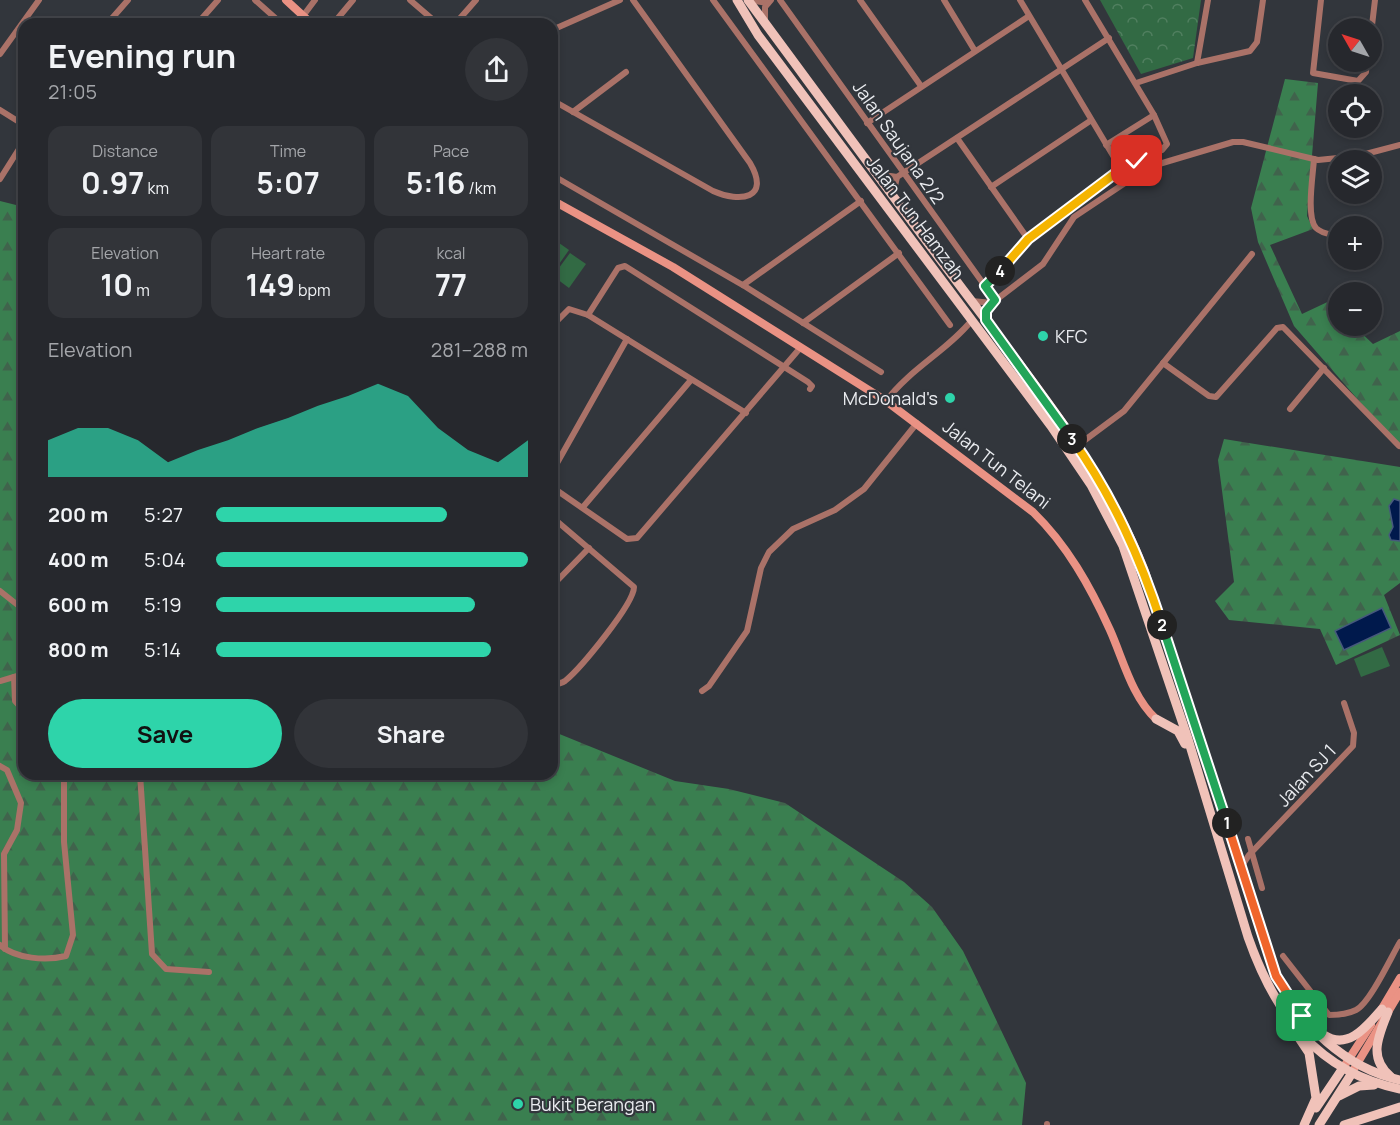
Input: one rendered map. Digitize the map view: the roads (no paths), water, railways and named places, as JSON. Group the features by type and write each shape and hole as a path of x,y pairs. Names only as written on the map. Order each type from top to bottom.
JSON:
{"main road":[{"name":"Jalan Tun Hamzah","path":"735,0 758,35 972,320 1091,485 1123,546 1160,651 1248,938 1262,976 1275,1000 1311,1044 1343,1068 1379,1085"},
{"name":"Jalan Tun Hamzah","path":"749,0 1077,446 1118,511 1144,570 1276,976 1302,1016 1320,1036 1349,1059 1397,1080"},
{"path":"1156,719 1169,720 1174,714 1160,651"},
{"path":"1156,719 1181,736 1203,791"},
{"path":"1275,1000 1280,1014 1309,1053 1316,1098 1305,1125"},
{"path":"1302,1016 1322,1034 1337,1041 1361,1032 1385,1011"},
{"path":"1385,1011 1376,1057 1385,1072 1397,1080"},
{"path":"1305,1125 1343,1068"},
{"path":"1319,1125 1352,1073"},
{"path":"1334,1101 1350,1089 1379,1085 1400,1089"},
{"path":"1344,1125 1400,1107"}],"street":[{"path":"26,18 39,0"},
{"path":"112,18 128,0"},
{"path":"202,18 218,0"},
{"path":"255,0 275,18"},
{"path":"286,0 305,18"},
{"path":"303,16 315,0"},
{"path":"340,18 353,0"},
{"path":"410,0 431,18"},
{"path":"460,18 476,0"},
{"path":"558,27 620,0"},
{"path":"558,103 722,195 742,198 754,192 758,186 750,164 633,0"},
{"path":"712,0 950,325"},
{"path":"749,0 770,1 764,12 765,23"},
{"name":"Jalan Saujana 2/2","path":"780,0 867,123 899,175 985,286 993,301"},
{"path":"860,0 921,86"},
{"path":"944,0 975,51"},
{"path":"1020,0 1090,121 1121,169"},
{"path":"1085,0 1154,115 1165,147 1174,159"},
{"path":"1197,63 1208,0"},
{"path":"1136,83 1197,63 1253,49 1257,42 1263,0"},
{"path":"1321,0 1313,73 1358,81 1363,78 1364,72"},
{"path":"1373,18 1376,0"},
{"path":"867,123 1029,16"},
{"path":"0,54 18,29"},
{"path":"877,174 899,175 1109,38"},
{"path":"573,112 626,72"},
{"path":"0,110 18,121"},
{"path":"1106,145 1154,115"},
{"path":"991,187 1090,121"},
{"path":"957,138 1028,239"},
{"path":"986,320 986,311 993,301 1043,264 1074,217 1149,167 1222,144 1243,142 1314,159 1338,160 1400,145"},
{"path":"985,286 1028,239 1121,169 1165,147"},
{"path":"0,179 18,150"},
{"path":"1314,159 1311,216 1315,227 1328,234"},
{"path":"893,196 899,175"},
{"path":"558,178 743,285 881,372"},
{"path":"743,285 861,201"},
{"name":"Jalan Tun Telani","path":"558,203 636,245 886,401 1010,492 1052,530 1089,587 1140,698 1156,719"},
{"path":"803,323 899,253"},
{"path":"1077,446 1124,411 1252,254"},
{"path":"588,315 618,268 625,266 786,368 811,385 810,389"},
{"path":"971,300 993,301"},
{"path":"558,320 569,309 588,315 746,413"},
{"path":"886,401 908,375 972,320"},
{"path":"1163,363 1209,396 1216,397 1277,328 1282,326 1399,446"},
{"path":"558,461 627,339"},
{"path":"558,491 627,539 637,538 786,368 801,347"},
{"path":"1290,408 1324,368"},
{"path":"584,507 691,380"},
{"path":"702,691 747,631 761,568 769,552 793,529 835,510 864,489 917,423"},
{"path":"558,522 634,587 634,592 625,608 566,680 558,682"},
{"path":"558,580 589,548"},
{"path":"0,591 18,605"},
{"path":"0,681 18,676"},
{"path":"14,677 15,701 18,704"},
{"name":"Jalan SJ 1","path":"1240,868 1250,854 1353,746 1354,733 1344,703"},
{"path":"0,766 7,770 21,803 17,830 4,854 2,947 36,958 55,959 66,956 73,934 64,842 64,780"},
{"path":"140,780 152,954 166,969 209,972"},
{"path":"1248,839 1250,854 1262,888"},
{"path":"1235,850 1250,854"},
{"path":"1283,956 1329,1015 1345,1014 1362,1005 1400,942"},
{"path":"1352,1073 1400,978"},
{"path":"1343,1068 1400,992"}],"water":[{"path":"1394,499 1400,501 1400,541 1391,540 1389,535 1393,527 1389,506"},
{"path":"1382,608 1391,628 1344,650 1335,631"}],"place":[{"name":"KFC","path":"1043,336"},
{"name":"McDonald's","path":"950,398"},
{"name":"Bukit Berangan","path":"518,1104"}]}
